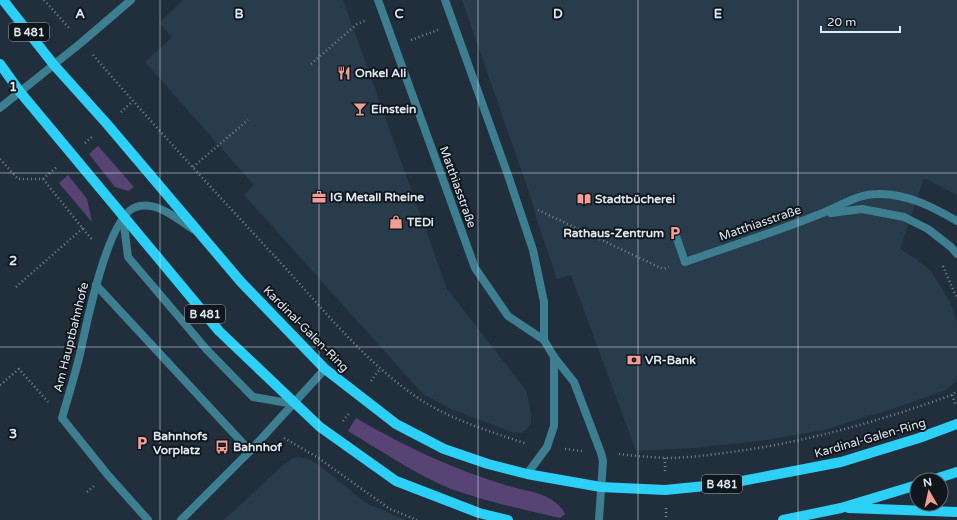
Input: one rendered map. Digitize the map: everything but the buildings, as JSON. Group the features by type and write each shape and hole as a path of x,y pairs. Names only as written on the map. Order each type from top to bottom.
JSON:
{"main road":[{"name":"Kardinal-Galen-Ring","path":"3,0 54,64 241,282 325,369 396,424 444,449 488,464 527,474 601,487 666,490 726,484 841,462 919,438 957,424"},
{"name":"B 481","path":"0,64 20,92 219,331 294,404 320,427 396,481 479,513 508,520"},
{"path":"783,520 841,508 909,487"},
{"path":"841,508 957,512"}],"street":[{"path":"0,108 82,42 131,0"},
{"name":"Matthiasstraße","path":"378,0 474,268 508,316 544,340 554,357 574,382 603,461 599,520"},
{"path":"446,0 533,250 544,302 544,340"},
{"name":"Matthiasstraße","path":"685,262 821,214 860,196 877,194 902,197 930,206 957,221"},
{"path":"197,231 158,208 144,206 135,207 123,216 128,257 208,350 253,397 294,404"},
{"name":"Matthiasstraße","path":"821,214 862,209 904,217 928,229 951,247 957,254"},
{"name":"Am Hauptbahnhofe","path":"62,418 80,355 96,285 105,258 123,216"},
{"path":"675,233 685,262"},
{"path":"96,285 250,451"},
{"path":"527,474 547,447 554,426 554,357"},
{"path":"181,520 250,451 325,369"},
{"path":"62,418 107,474 148,520"}],"path":[{"path":"44,0 133,101 342,330 380,368 418,398 449,416 527,444 601,453 665,458 699,456 767,447 824,435 895,416 952,395 957,391"},
{"path":"311,64 357,24 383,15"},
{"path":"395,45 454,24"},
{"path":"0,159 18,179 43,179 133,101"},
{"path":"193,167 248,120"},
{"path":"16,287 83,228 43,179"},
{"path":"516,199 663,269 685,262"},
{"path":"0,385 19,369 62,418"},
{"path":"952,395 957,407"},
{"path":"270,430 317,457 390,508 418,520"}],"shaded area":[{"path":"183,0 343,0 447,289 526,390 531,413 531,423 527,429 521,433 512,432 451,409 423,394 244,195 254,185 145,62 172,37 159,23"},
{"path":"462,0 957,0 957,195 924,178 900,249 931,271 950,302 957,322 957,377 955,382 946,390 895,408 824,430 767,440 695,448 636,451 571,275 557,279 532,201"},
{"path":"98,146 134,187 128,191 115,187 89,154"},
{"path":"68,175 87,199 92,222 59,183"},
{"path":"356,418 393,439 451,466 492,481 534,492 549,498 561,507 565,514 560,518 520,509 441,485 400,463 348,431"},
{"path":"298,457 309,459 319,465 366,503 405,520 224,520 281,467 293,458"}],"place":[{"name":"Onkel Ali","path":"344,73"},
{"name":"Einstein","path":"360,109"},
{"name":"IG Metall Rheine","path":"319,197"},
{"name":"Stadtbücherei","path":"584,199"},
{"name":"TEDi","path":"396,222"},
{"name":"Rathaus-Zentrum","path":"675,233"},
{"name":"VR-Bank","path":"634,360"},
{"name":"Bahnhofs Vorplatz","path":"142,443"},
{"name":"Bahnhof","path":"222,447"}]}
